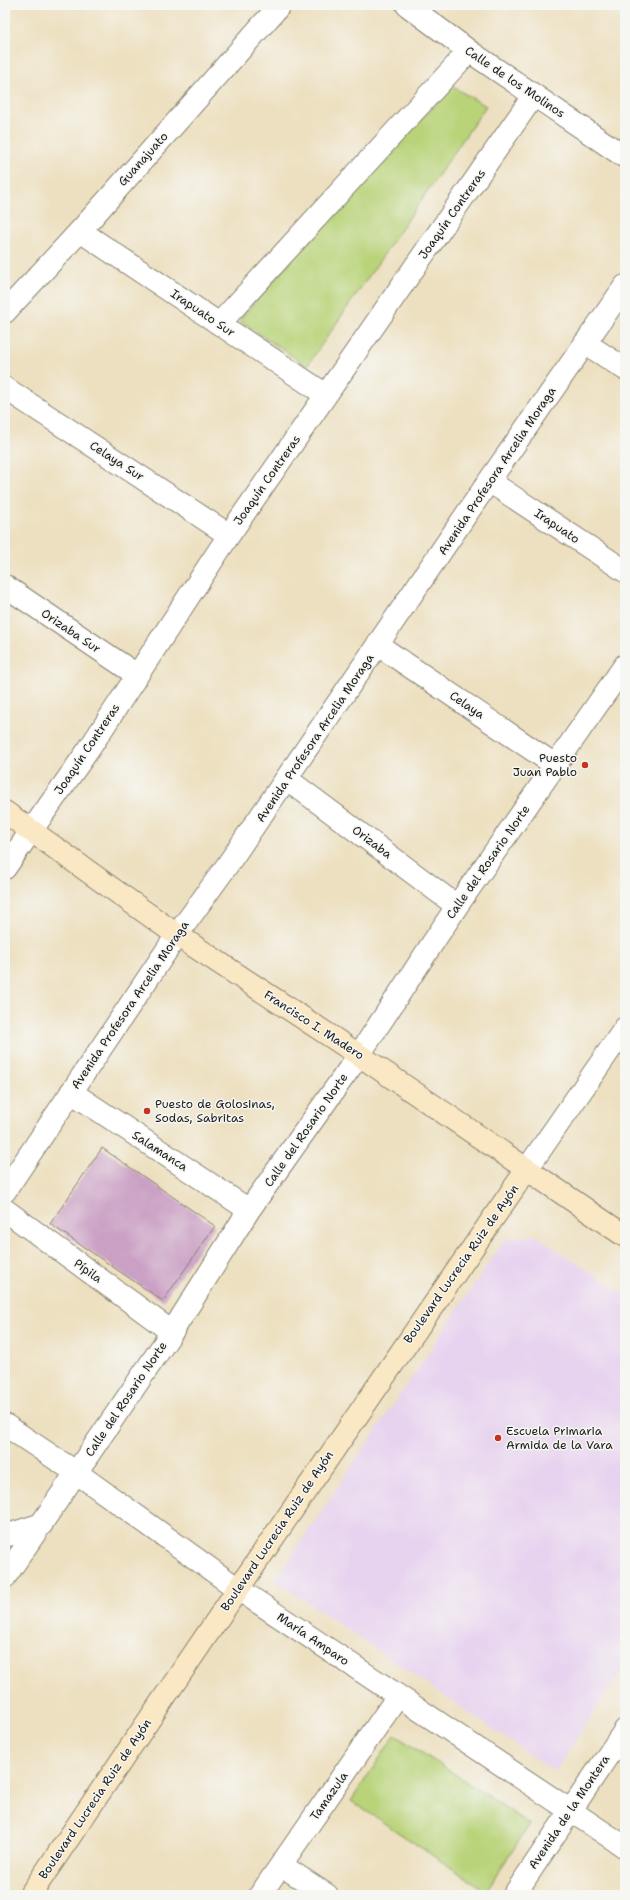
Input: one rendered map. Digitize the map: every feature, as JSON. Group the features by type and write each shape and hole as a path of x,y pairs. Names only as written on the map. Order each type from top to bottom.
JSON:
{"street":[{"name":"Guanajuato","path":"5,312 80,231 280,5"},
{"name":"Calle de los Molinos","path":"407,5 469,51 625,157"},
{"path":"219,324 469,51"},
{"name":"Joaquín Contreras","path":"5,868 89,749 229,535 534,95"},
{"name":"Irapuato Sur","path":"80,231 326,395"},
{"name":"Avenida Profesora Arcelia Moraga","path":"5,1191 177,935 287,779 489,481 625,286"},
{"path":"585,343 625,369"},
{"name":"Celaya Sur","path":"5,388 229,535"},
{"name":"Irapuato","path":"489,481 625,571"},
{"name":"Orizaba Sur","path":"5,586 137,675"},
{"name":"Celaya","path":"378,645 555,765"},
{"name":"Calle del Rosario Norte","path":"5,1577 172,1332 249,1210 359,1055 457,906 625,666"},
{"name":"Orizaba","path":"287,779 457,906"},
{"name":"Francisco I. Madero","path":"5,812 177,935 359,1055 625,1236"},
{"path":"527,1169 625,1028"},
{"name":"Salamanca","path":"71,1092 249,1210"},
{"name":"Boulevard Lucrecia Ruiz de Ayón","path":"30,1895 238,1589 527,1169"},
{"name":"Pípila","path":"5,1210 172,1332"},
{"name":"María Amparo","path":"5,1425 77,1473 238,1589 625,1847"},
{"path":"5,1536 42,1524"},
{"name":"Tamazula","path":"260,1895 398,1696"},
{"name":"Avenida de la Montera","path":"514,1895 625,1730"},
{"path":"281,1865 327,1895"}],"shaded area":[{"name":"Escuela Primaria Armida de la Vara","path":"535,1235 625,1295 625,1665 555,1772 275,1580 505,1239"}],"green space":[{"path":"453,87 486,106 307,366 239,320 353,190"},
{"path":"395,1735 530,1824 486,1891 351,1801"}],"building":[{"path":"102,1148 215,1226 163,1301 50,1224"}],"place":[{"name":"Puesto Juan Pablo","path":"585,765"},
{"name":"Puesto de Golosinas, Sodas, Sabritas","path":"147,1111"},
{"name":"Escuela Primaria Armida de la Vara","path":"498,1438"}]}
